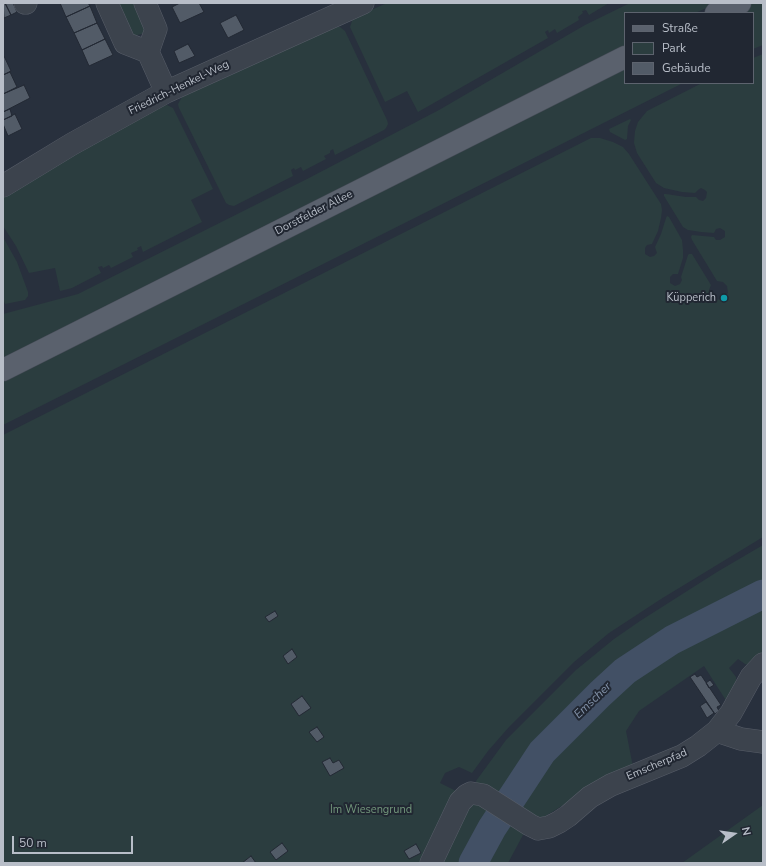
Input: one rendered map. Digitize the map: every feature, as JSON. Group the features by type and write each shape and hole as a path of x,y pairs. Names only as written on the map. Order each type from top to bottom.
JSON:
{"main road":[{"path":"718,12 740,3"},
{"name":"Dorstfelder Allee","path":"3,370 624,58"}],"street":[{"path":"107,3 125,43 148,52"},
{"path":"144,3 156,29 148,52 166,92"},
{"name":"Friedrich-Henkel-Weg","path":"3,186 72,144 166,92 337,8 363,3"},
{"name":"Emscherpfad","path":"431,863 460,802 467,794 471,793 483,795 538,829 559,822 590,797 611,785 682,756 698,746 717,731 731,713 751,677 763,664"},
{"path":"717,731 742,739 763,742"}],"green space":[{"path":"115,3 136,3 145,29 142,34 132,35"},
{"path":"387,3 609,3 589,15 586,10 582,11 583,13 578,17 579,20 557,33 555,29 549,33 548,30 545,32 548,38 418,112 407,91 385,102 350,27 353,18"},
{"path":"630,3 718,3 697,12 624,12 624,47 3,359 3,314 78,294 307,179 439,110 585,25"},
{"path":"744,3 763,3 763,45 754,49 754,12 737,12"},
{"path":"335,27 340,27 345,31 387,120 388,124 386,128 335,155 333,149 330,153 324,156 326,159 303,171 301,167 295,170 294,168 291,170 293,176 234,206 229,205 226,203 179,108 178,104 182,97"},
{"name":"Im Wiesengrund","path":"763,54 763,537 661,599 609,633 574,662 509,727 488,751 472,773 459,767 445,773 440,783 456,791 477,787 476,781 506,740 576,670 614,639 640,621 717,572 763,545 763,655 751,666 738,659 729,668 736,677 736,686 727,702 704,666 639,711 626,731 633,767 584,792 536,822 531,820 508,863 3,863 3,435 591,138 600,138 623,147 661,204 662,210 658,231 652,244 647,245 645,248 645,254 650,257 657,253 655,247 666,218 667,216 669,217 682,240 683,250 683,258 678,274 673,274 670,277 670,283 675,286 680,284 688,255 692,254 711,285 709,290 711,296 716,300 722,299 728,293 727,286 723,282 717,281 691,237 692,235 714,237 716,240 720,240 725,237 725,231 720,228 716,229 714,233 688,230 683,227 664,196 664,194 666,194 696,197 703,201 706,198 707,192 701,188 695,193 682,192 664,188 656,183 637,153 634,143 635,131 638,122 647,111 700,84 754,84 754,58"},
{"path":"624,67 624,84 681,84 3,425 3,380"},
{"path":"167,105 173,108 213,189 191,200 202,222 143,252 141,246 137,248 138,250 131,253 133,257 111,268 109,265 103,268 102,266 98,267 101,273 72,288 60,291 55,268 29,273 16,246 3,226 3,197 50,168 162,106"},
{"path":"630,119 627,139 625,140 610,132 609,129"},
{"path":"3,237 17,262 28,292 28,296 25,300 5,304 3,299"},
{"path":"763,805 763,863 682,863"}],"building":[{"path":"3,3 5,3 11,15 4,18"},
{"path":"5,3 13,3 17,12 11,15"},
{"path":"60,3 88,3 90,6 66,17"},
{"path":"180,3 199,3 204,12 180,23 172,7"},
{"path":"90,6 97,23 74,33 66,17"},
{"path":"236,15 244,30 228,38 220,23"},
{"path":"97,23 105,39 82,50 74,33"},
{"path":"105,39 113,55 89,66 82,50"},
{"path":"188,44 195,56 179,63 174,51"},
{"path":"3,56 11,71 3,75"},
{"path":"10,72 17,87 3,94 3,75"},
{"path":"24,85 30,98 3,112 3,94"},
{"path":"10,109 12,116 3,120 3,112"},
{"path":"15,114 22,129 8,136 3,120"},
{"path":"275,611 278,616 269,622 265,617"},
{"path":"292,649 297,657 288,664 283,656"},
{"path":"695,674 697,677 701,675 721,705 717,707 719,711 715,714 690,677"},
{"path":"710,680 714,685 709,688 706,683"},
{"path":"302,696 311,708 299,716 291,704"},
{"path":"706,702 714,713 707,718 700,706"},
{"path":"317,727 324,737 317,742 309,732"},
{"path":"330,758 333,763 339,760 344,768 330,776 322,762"},
{"path":"282,843 288,851 276,860 270,852"},
{"path":"416,844 421,853 409,859 404,851"},
{"path":"251,856 256,863 242,863"}],"waterway":[{"name":"Emscher","path":"473,863 492,828 542,752 600,694 625,671 672,640 763,594"}],"place":[{"name":"Küpperich","path":"724,298"}]}
